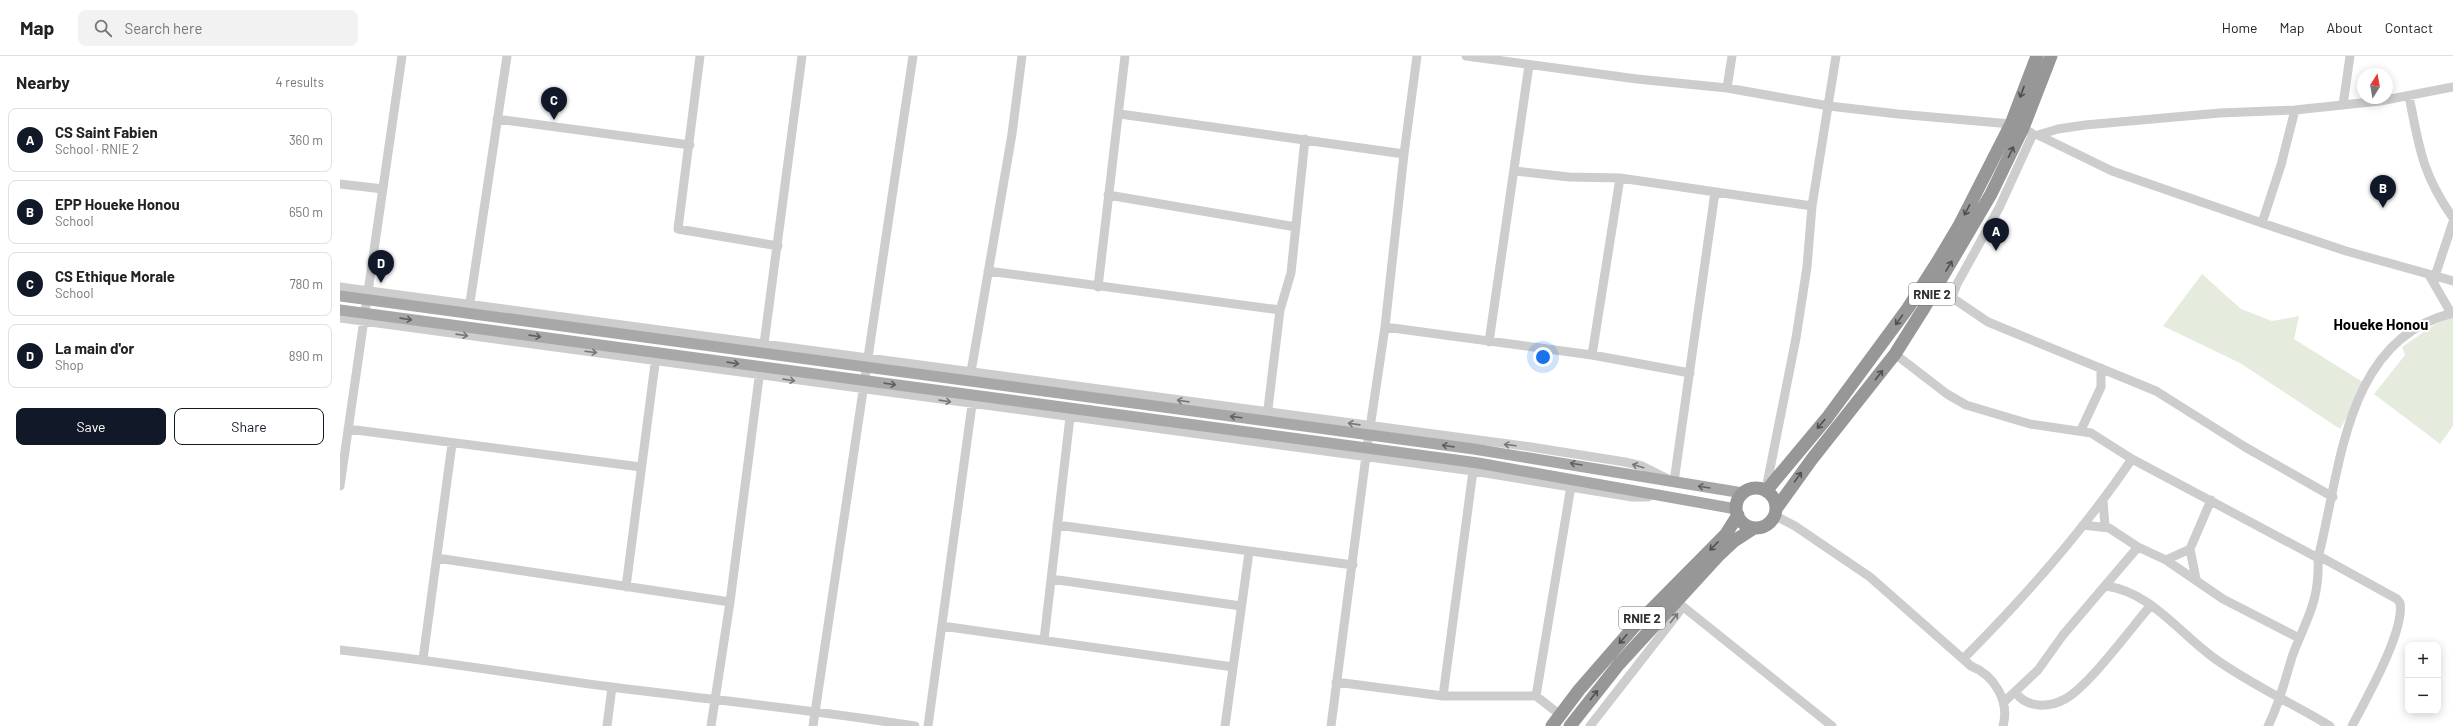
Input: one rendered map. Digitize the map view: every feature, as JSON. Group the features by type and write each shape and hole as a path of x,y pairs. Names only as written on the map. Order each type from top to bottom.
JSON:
{"highway":[{"name":"RNIE 2","path":"1766,491 1827,418 1908,308 1960,224 2027,131 2037,56"},
{"name":"RNIE 2","path":"1570,726 1619,664 1680,601 1734,541 1754,528 1766,524 1812,459 1894,354 1980,213 2027,131 2051,56"},
{"path":"1743,493 1754,488 1766,491 1771,496 1775,512"},
{"name":"RNIE 2","path":"1552,726 1559,714 1633,628 1726,534 1737,512 1737,503 1743,493"},
{"path":"1737,512 1744,524 1754,528"}],"main road":[{"path":"340,296 368,295 469,308 1267,416 1370,431 1743,493"},
{"path":"340,310 365,317 1367,453 1478,463 1672,497 1737,512"}],"street":[{"path":"340,486 402,56"},
{"path":"507,56 469,308 764,344 867,363 971,372 1267,416 1280,310 1291,273 1305,140"},
{"path":"700,56 690,145 678,229 778,246"},
{"path":"764,344 802,56"},
{"path":"813,726 913,56"},
{"path":"971,372 1012,134 1022,56"},
{"path":"1098,287 1108,196 1120,114 1125,56"},
{"path":"1331,726 1385,327 1404,154 1417,56"},
{"path":"1466,56 1528,65 1727,88 1829,106 2027,131 2220,113 2295,110 2409,96 2453,87"},
{"path":"1727,88 1732,56"},
{"path":"1766,491 1796,338 1807,267 1812,206 1836,56"},
{"path":"2343,105 2350,56"},
{"path":"1489,342 1515,171 1528,65"},
{"path":"2409,96 2421,161 2436,194 2453,218"},
{"path":"2262,223 2281,165 2295,110"},
{"path":"1120,114 1404,154"},
{"path":"497,119 690,145"},
{"path":"2027,131 2112,171 2346,251 2453,281"},
{"path":"2027,131 1999,208 1957,284 1953,294 1954,299 1988,322 2101,368 2170,399 2245,447 2333,497"},
{"path":"1515,171 1570,177 1620,178 1812,206"},
{"path":"1592,355 1620,178"},
{"path":"340,184 383,189"},
{"path":"1674,482 1714,192"},
{"path":"1108,196 1296,227"},
{"path":"2268,726 2300,638 2308,623 2317,594 2318,557 2333,497 2348,422 2372,372 2386,353 2407,334 2436,318 2452,313 2432,275 2453,222"},
{"path":"988,271 1098,287 1280,310"},
{"path":"340,287 368,295"},
{"path":"340,318 365,317"},
{"path":"1385,327 1592,355 1690,373"},
{"path":"1894,354 1947,394 1966,405 2030,424 2081,430 2091,433 2132,459 2211,500 2261,529 2370,583 2397,599 2400,603 2396,626 2387,658 2352,726"},
{"path":"626,587 656,356"},
{"path":"2081,430 2101,387 2101,368"},
{"path":"711,726 730,602 760,371"},
{"path":"863,385 972,405 1367,453 1632,497 1672,497"},
{"path":"928,726 972,405"},
{"path":"1044,640 1070,417"},
{"path":"348,429 452,444 641,467"},
{"path":"423,659 452,444"},
{"path":"1964,659 2015,607 2103,501 2132,459"},
{"path":"1443,696 1473,471"},
{"path":"1536,696 1571,486"},
{"path":"2196,579 2190,550 2211,500"},
{"path":"2103,501 2105,526"},
{"path":"1775,512 1870,577 1964,659 1988,675 2004,702 2003,726"},
{"path":"1057,525 1353,565"},
{"path":"2083,525 2105,526 2138,547 2166,560 2181,572 2196,579 2223,599 2300,638"},
{"path":"2004,702 2016,693 2038,670 2063,635 2138,547"},
{"path":"2166,560 2190,550"},
{"path":"1225,726 1249,552"},
{"path":"437,558 730,602"},
{"path":"1051,579 1241,606"},
{"path":"2106,586 2133,594 2151,605 2214,658 2242,676 2330,726"},
{"path":"1590,726 1678,612 1680,601 1832,726"},
{"path":"2016,693 2022,701 2034,704 2055,704 2066,699 2088,678 2151,605"},
{"path":"942,626 1233,667"},
{"path":"340,650 423,659 612,687 815,710 915,726"},
{"path":"1336,682 1443,696 1536,696 1559,714"},
{"path":"607,726 612,687"}],"shaded area":[{"path":"2202,274 2241,309 2272,321 2299,316 2294,339 2366,384 2340,429 2240,363 2163,326"},
{"path":"2451,313 2453,315 2453,426 2440,444 2374,394 2405,355 2402,347"}],"place":[{"name":"CS Ethique Morale","path":"554,120"},
{"name":"EPP Houeke Honou","path":"2383,208"},
{"name":"CS Saint Fabien","path":"1996,251"},
{"name":"La main d'or","path":"381,283"}],"district":[{"name":"Houeke Honou","path":"2381,324"}]}
